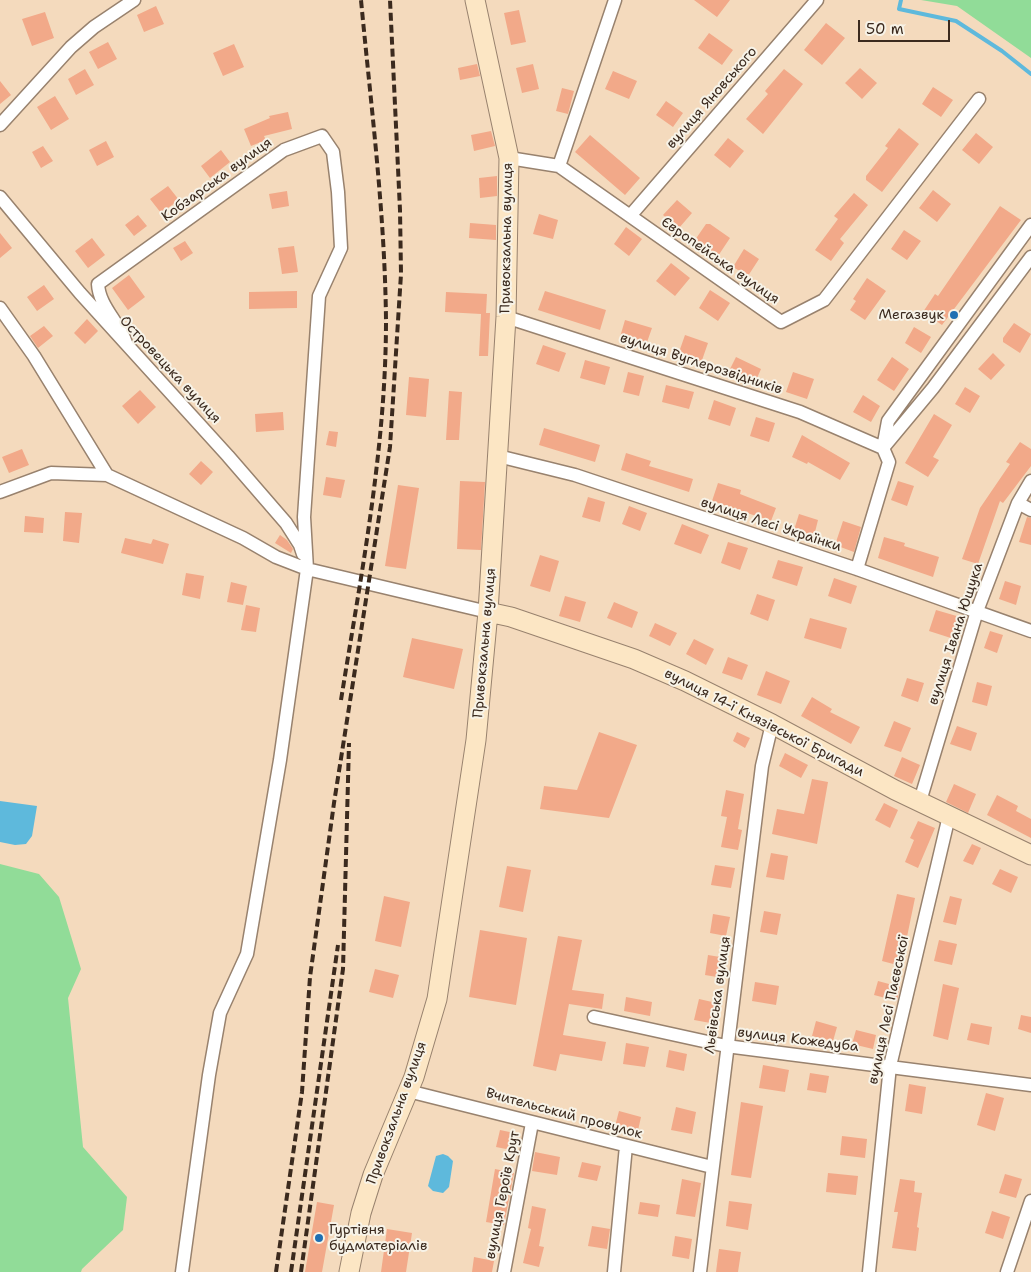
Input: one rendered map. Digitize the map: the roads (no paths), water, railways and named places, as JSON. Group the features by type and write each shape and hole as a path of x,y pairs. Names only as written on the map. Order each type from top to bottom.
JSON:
{"street":[{"path":"0,125 71,46 134,0"},
{"name":"Привокзальна вулиця","path":"349,1272 362,1213 373,1175 408,1091 437,999 453,904 476,740 488,612 506,317 509,158 475,0"},
{"path":"559,166 615,0"},
{"name":"вулиця Яновського","path":"630,216 817,0"},
{"name":"Європейська вулиця","path":"509,158 559,166 781,322 824,300 978,99"},
{"name":"Кобзарська вулиця","path":"126,343 121,328 98,295 98,284 284,150 322,136 333,152 338,192 340,248 319,296 304,517 307,569"},
{"name":"Островецька вулиця","path":"0,197 80,293 286,523 300,545 307,569"},
{"path":"857,569 889,462 882,448 888,421 1031,225"},
{"path":"882,448 933,388 1031,257"},
{"path":"0,308 34,356 107,475"},
{"name":"вулиця Вуглерозвідників","path":"506,317 800,412 882,448"},
{"name":"вулиця Лесі Українки","path":"498,456 575,475 857,569 1031,630"},
{"path":"0,492 51,473 107,475 242,538 276,557 307,569 488,612"},
{"name":"вулиця Івана Ющука","path":"920,801 977,611 1018,503 1031,481"},
{"path":"1018,503 1031,510"},
{"path":"182,1272 209,1075 220,1013 237,981 249,944 280,760 307,569"},
{"name":"вулиця 14-ї Князівської Бригади","path":"488,612 511,617 634,659 772,724 948,816 1031,855"},
{"name":"Львівська вулиця","path":"700,1272 726,1046 736,981 762,766 772,724"},
{"name":"вулиця Лесі Паєвської","path":"869,1272 890,1066 948,816"},
{"name":"вулиця Кожедуба","path":"594,1018 726,1046 1031,1085"},
{"name":"Вчительський провулок","path":"408,1091 473,1105 532,1123 712,1167"},
{"name":"вулиця Героїв Крут","path":"504,1272 532,1123"},
{"path":"614,1272 626,1146"},
{"path":"1007,1272 1031,1201"}],"water":[{"path":"0,801 37,806 32,836 26,844 15,845 0,842"},
{"path":"443,1154 453,1161 449,1187 443,1193 433,1191 428,1186 436,1156"}],"waterway":[{"path":"901,0 899,9 956,21 1002,51 1031,74"}],"railway":[{"path":"341,700 371,511 382,416 385,369 386,321 383,241 361,0"},
{"path":"276,1272 302,1092 310,977 334,803 390,447 401,274 400,210 390,0"},
{"path":"301,1272 343,969 349,743"},
{"path":"291,1272 338,945"}],"place":[{"name":"Мегазвук","path":"954,315"},
{"name":"Гуртівня будматеріалів","path":"319,1238"}]}
